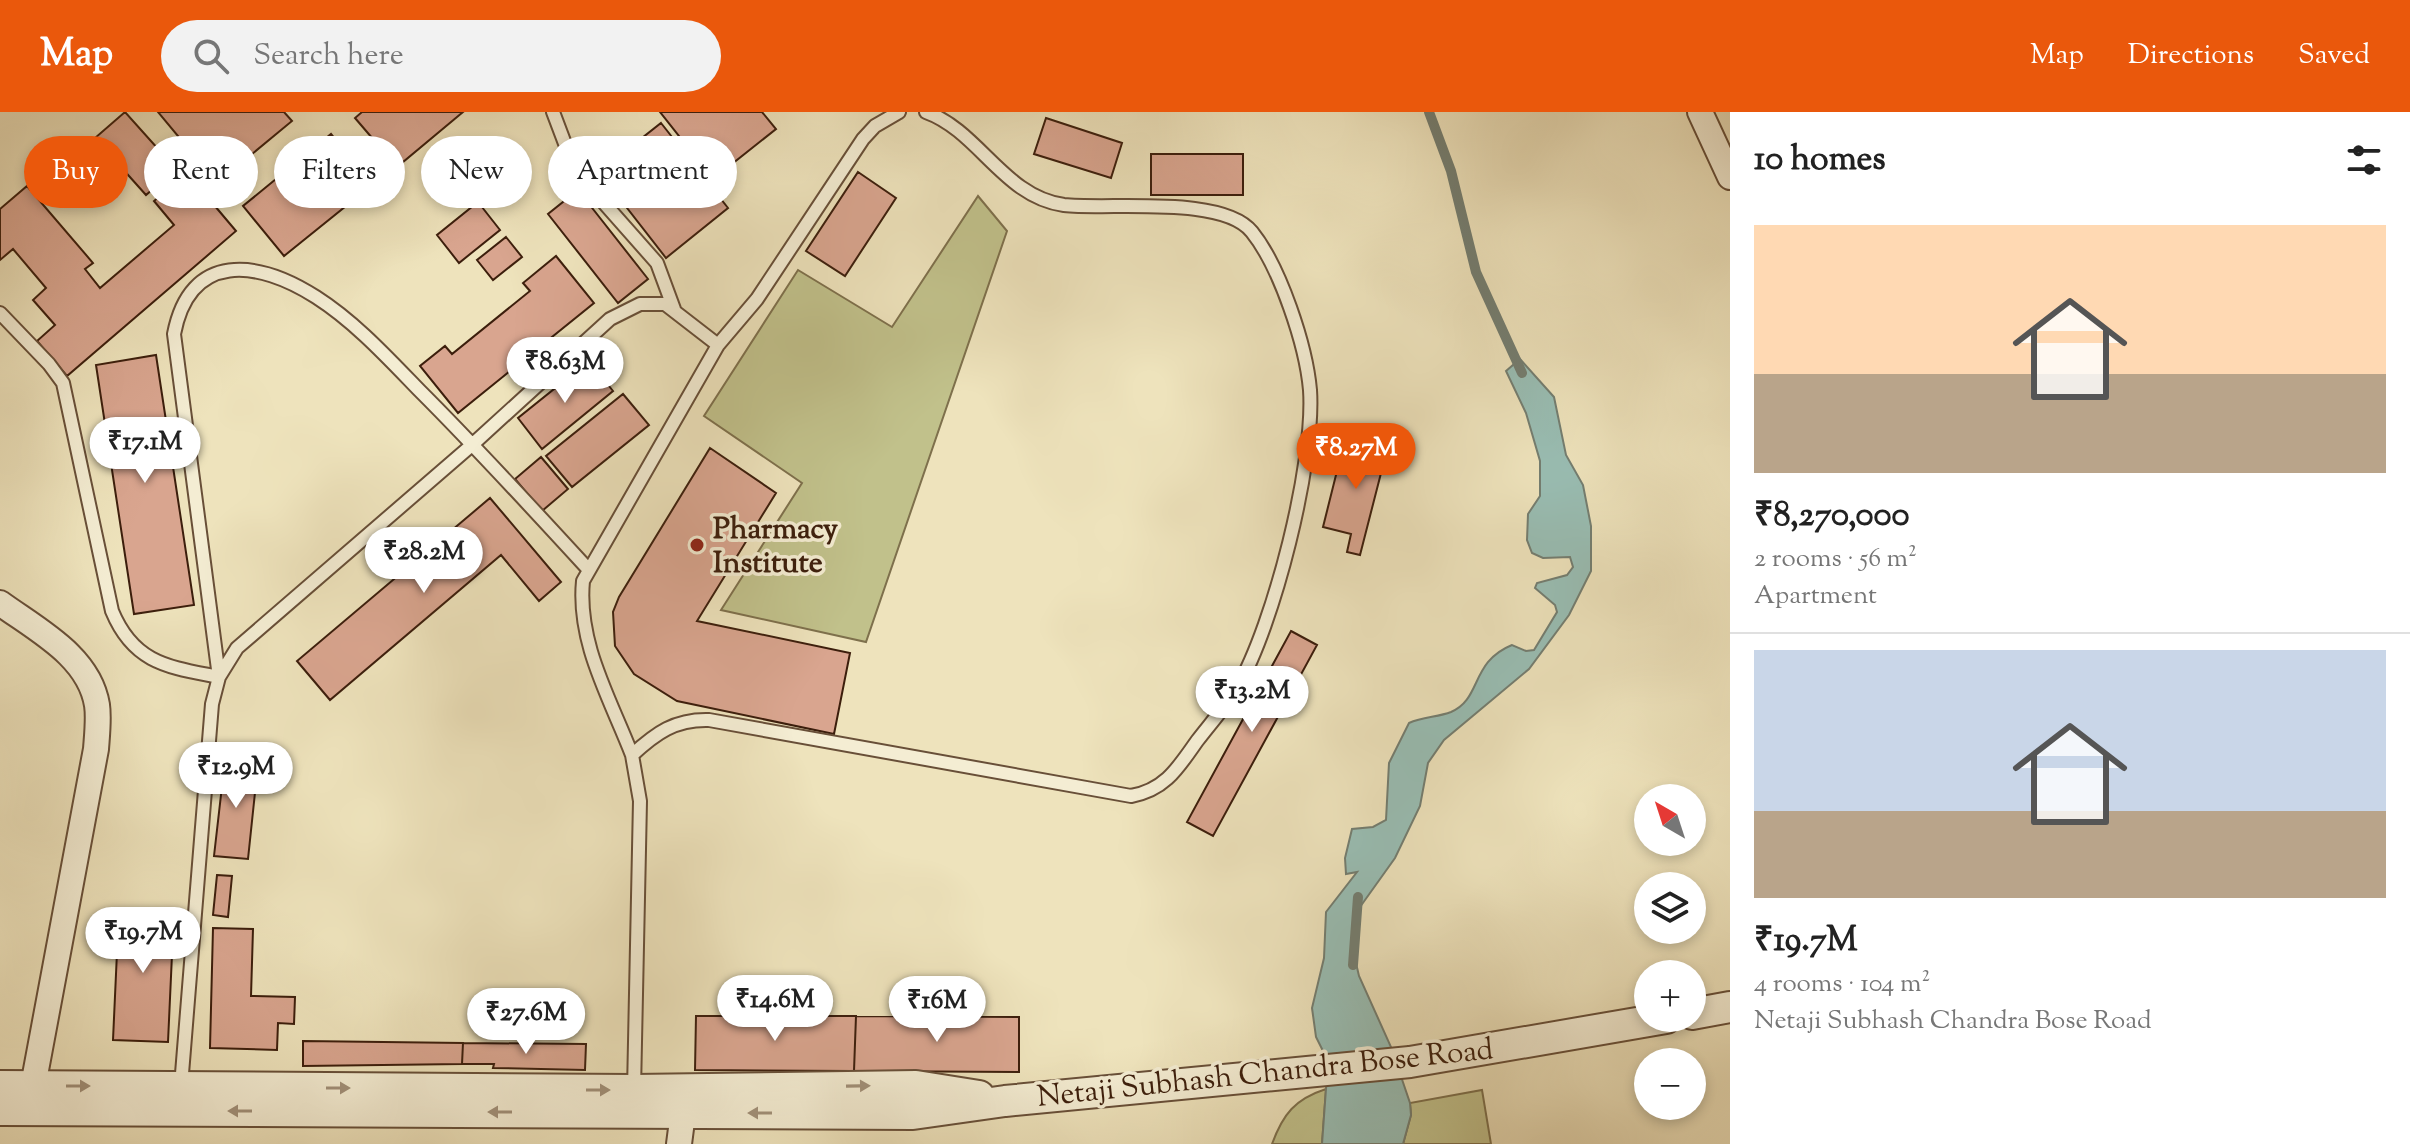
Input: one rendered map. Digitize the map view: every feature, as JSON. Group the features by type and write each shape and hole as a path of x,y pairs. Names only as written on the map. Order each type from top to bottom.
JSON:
{"street":[{"path":"1700,112 1730,177"},
{"path":"0,603 67,652 90,680 98,706 96,749 33,1086"},
{"path":"1706,1011 1730,1007"},
{"name":"Netaji Subhash Chandra Bose Road","path":"0,1110 913,1114 1005,1101 1410,1062 1634,1024"},
{"name":"Netaji Subhash Chandra Bose Road","path":"0,1086 634,1090 916,1086 1005,1101"},
{"path":"679,1144 683,1113"}],"lane":[{"path":"553,112 567,149 589,186 657,263 674,309"},
{"path":"634,1090 639,967 640,801 632,755 583,627 580,611 588,569 718,345 757,299 863,139 875,126 899,112"},
{"path":"632,755 670,725 688,719 709,720 1131,796 1150,793 1168,781 1237,687 1269,615 1287,549 1307,440 1310,390 1301,348 1267,255 1250,229 1231,217 1202,210 1063,204 1037,198 1006,176 943,121 926,112"},
{"path":"219,677 174,334 184,303 204,278 221,270 258,272 285,280 315,296 373,343 473,444 588,569"},
{"path":"181,1086 212,704 219,677 246,638 473,444 610,319 640,304 665,304 718,345"},
{"path":"0,313 49,364 66,391 102,572 119,627 137,649 162,665 219,677"}],"green space":[{"path":"978,196 1007,231 866,642 721,610 802,483 704,416 798,270 892,327"},
{"path":"1326,1089 1322,1144 1272,1144 1292,1109"},
{"path":"1482,1090 1491,1144 1403,1144 1411,1115 1410,1103"}],"water":[{"path":"1520,359 1554,397 1566,455 1583,485 1591,526 1591,571 1569,615 1529,669 1444,740 1428,763 1420,806 1395,858 1355,914 1352,946 1359,976 1391,1047 1410,1103 1411,1115 1403,1144 1322,1144 1328,1061 1316,1037 1312,1008 1324,958 1326,912 1357,872 1346,874 1345,858 1352,829 1373,827 1386,820 1389,763 1409,723 1446,714 1461,706 1482,670 1499,652 1512,645 1526,651 1534,650 1557,612 1555,605 1535,588 1537,583 1567,575 1573,567 1570,557 1543,558 1532,553 1527,540 1528,514 1540,496 1540,461 1526,413 1506,371"}],"building":[{"path":"125,112 146,136 144,136 144,193 128,175 128,136 97,136"},
{"path":"158,112 284,112 292,121 258,149 258,136 178,136"},
{"path":"362,112 463,112 434,136 421,136 421,147 405,160 405,136 370,136 355,118"},
{"path":"660,112 762,112 776,129 737,160 737,136 679,136"},
{"path":"1046,118 1122,143 1111,178 1034,154"},
{"path":"661,123 671,136 645,136"},
{"path":"1151,154 1243,154 1243,195 1151,195"},
{"path":"858,172 896,198 845,276 806,251"},
{"path":"274,181 274,208 343,208 284,256 245,208 258,208 258,194"},
{"path":"24,189 24,208 46,208 93,263 85,269 100,288 174,225 160,208 217,208 236,231 67,376 37,341 55,325 33,300 46,288 13,249 0,260 0,209"},
{"path":"471,208 483,208 500,230 459,263 437,235"},
{"path":"556,208 592,208 648,279 618,303 548,214"},
{"path":"627,208 728,208 666,258"},
{"path":"506,237 522,257 493,280 477,260"},
{"path":"556,256 594,303 458,413 420,366 445,346 452,354 530,291 523,283"},
{"path":"156,355 194,605 134,614 96,365"},
{"path":"589,361 613,391 542,449 518,418"},
{"path":"623,394 649,425 572,487 546,456"},
{"path":"1376,435 1390,438 1360,555 1347,552 1351,534 1323,527 1344,443 1372,450"},
{"name":"Pharmacy Institute","path":"710,448 776,493 697,621 850,653 834,734 677,701 634,674 615,646 613,612 619,597"},
{"path":"541,457 568,489 542,511 515,479"},
{"path":"490,498 561,582 539,601 501,555 330,700 297,661"},
{"path":"1291,631 1317,645 1213,836 1187,822"},
{"path":"225,760 258,764 248,859 214,856"},
{"path":"217,875 232,876 228,917 213,915"},
{"path":"119,908 174,911 168,1042 113,1040"},
{"path":"213,928 253,929 251,996 295,997 294,1024 278,1023 277,1050 210,1048"},
{"path":"696,1016 856,1016 854,1071 695,1070"},
{"path":"856,1016 1019,1017 1019,1072 854,1071"},
{"path":"303,1041 463,1043 462,1064 303,1066"},
{"path":"463,1043 586,1044 585,1070 493,1068 494,1064 462,1064"}],"waterway":[{"path":"1429,112 1451,171 1476,272 1522,373"},
{"path":"1353,965 1358,897"}],"place":[{"name":"Pharmacy Institute","path":"697,545"}]}
